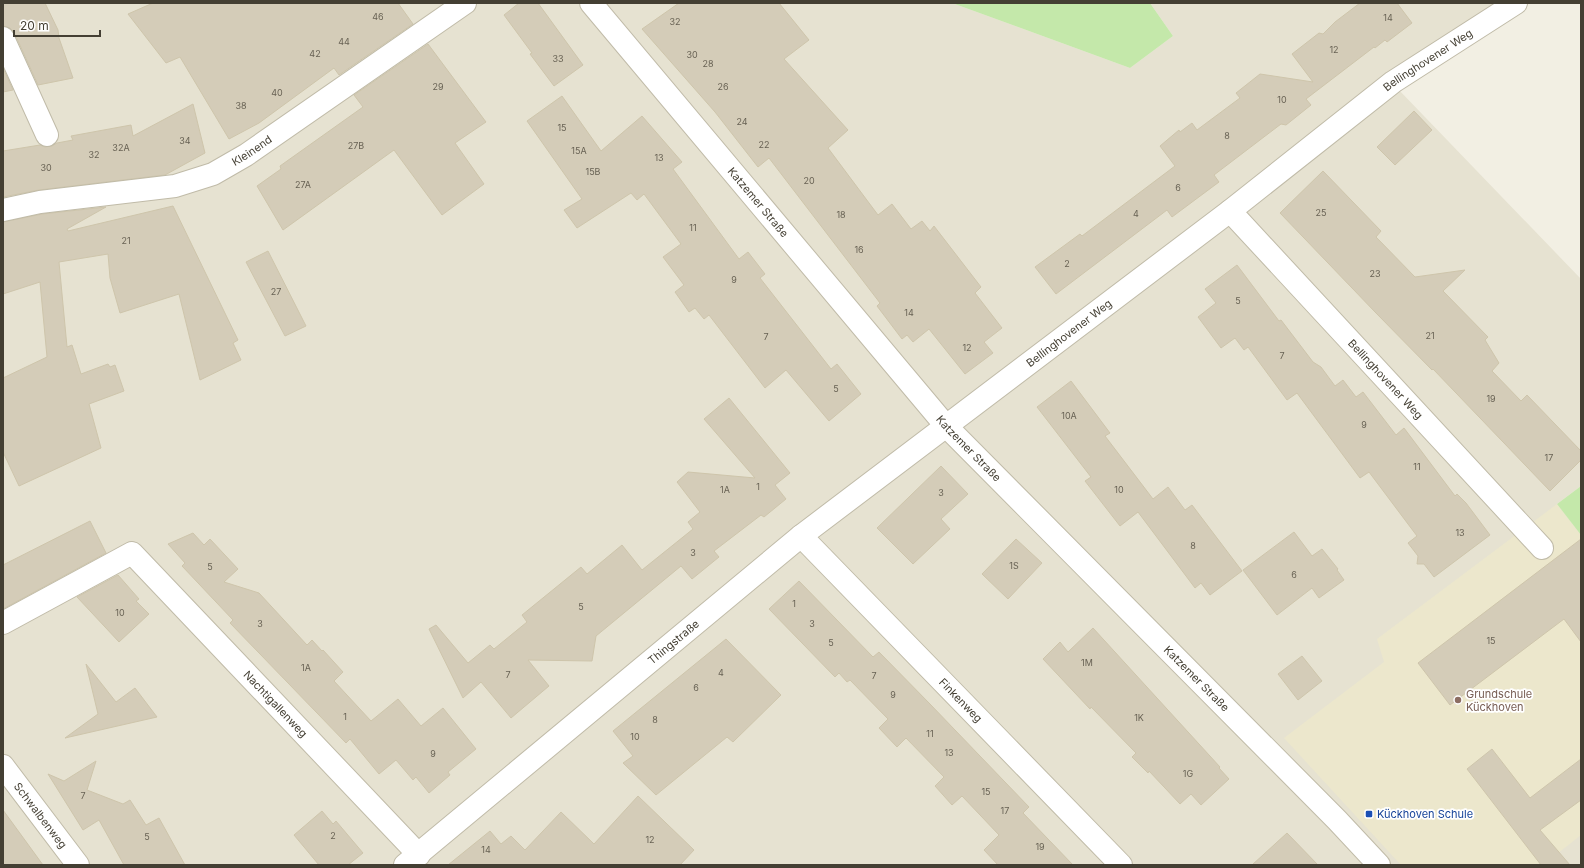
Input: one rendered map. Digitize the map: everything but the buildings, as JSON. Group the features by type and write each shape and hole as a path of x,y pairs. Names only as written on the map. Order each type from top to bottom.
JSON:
{"street":[{"name":"Kleinend","path":"3,210 40,202 175,186 213,174 246,155 465,3"},
{"name":"Katzemer Straße","path":"591,3 946,426 1337,820 1379,865"},
{"name":"Bellinghovener Weg","path":"946,426 1230,211 1393,82 1516,3"},
{"path":"3,38 47,136"},
{"name":"Bellinghovener Weg","path":"1230,211 1542,548"},
{"name":"Thingstraße","path":"412,860 801,536 946,426"},
{"name":"Finkenweg","path":"801,536 1121,865"},
{"name":"Nachtigallenweg","path":"3,624 132,553 412,860"},
{"name":"Schwalbenweg","path":"3,766 78,865"}],"shaded area":[{"path":"3,3 952,3 1130,68 1173,36 1150,3 1507,3 1398,89 1581,279 1581,486 1557,504 1581,535 1581,865 3,865"},
{"name":"Grundschule Kückhoven","path":"1557,504 1581,535 1581,835 1543,865 1401,865 1284,738 1384,662 1377,639"}],"green space":[{"path":"952,3 1150,3 1173,36 1130,68"},
{"path":"1581,486 1581,535 1557,504"}],"place":[{"name":"Grundschule Kückhoven","path":"1458,700"},
{"name":"Kückhoven Schule","path":"1369,814"}]}
